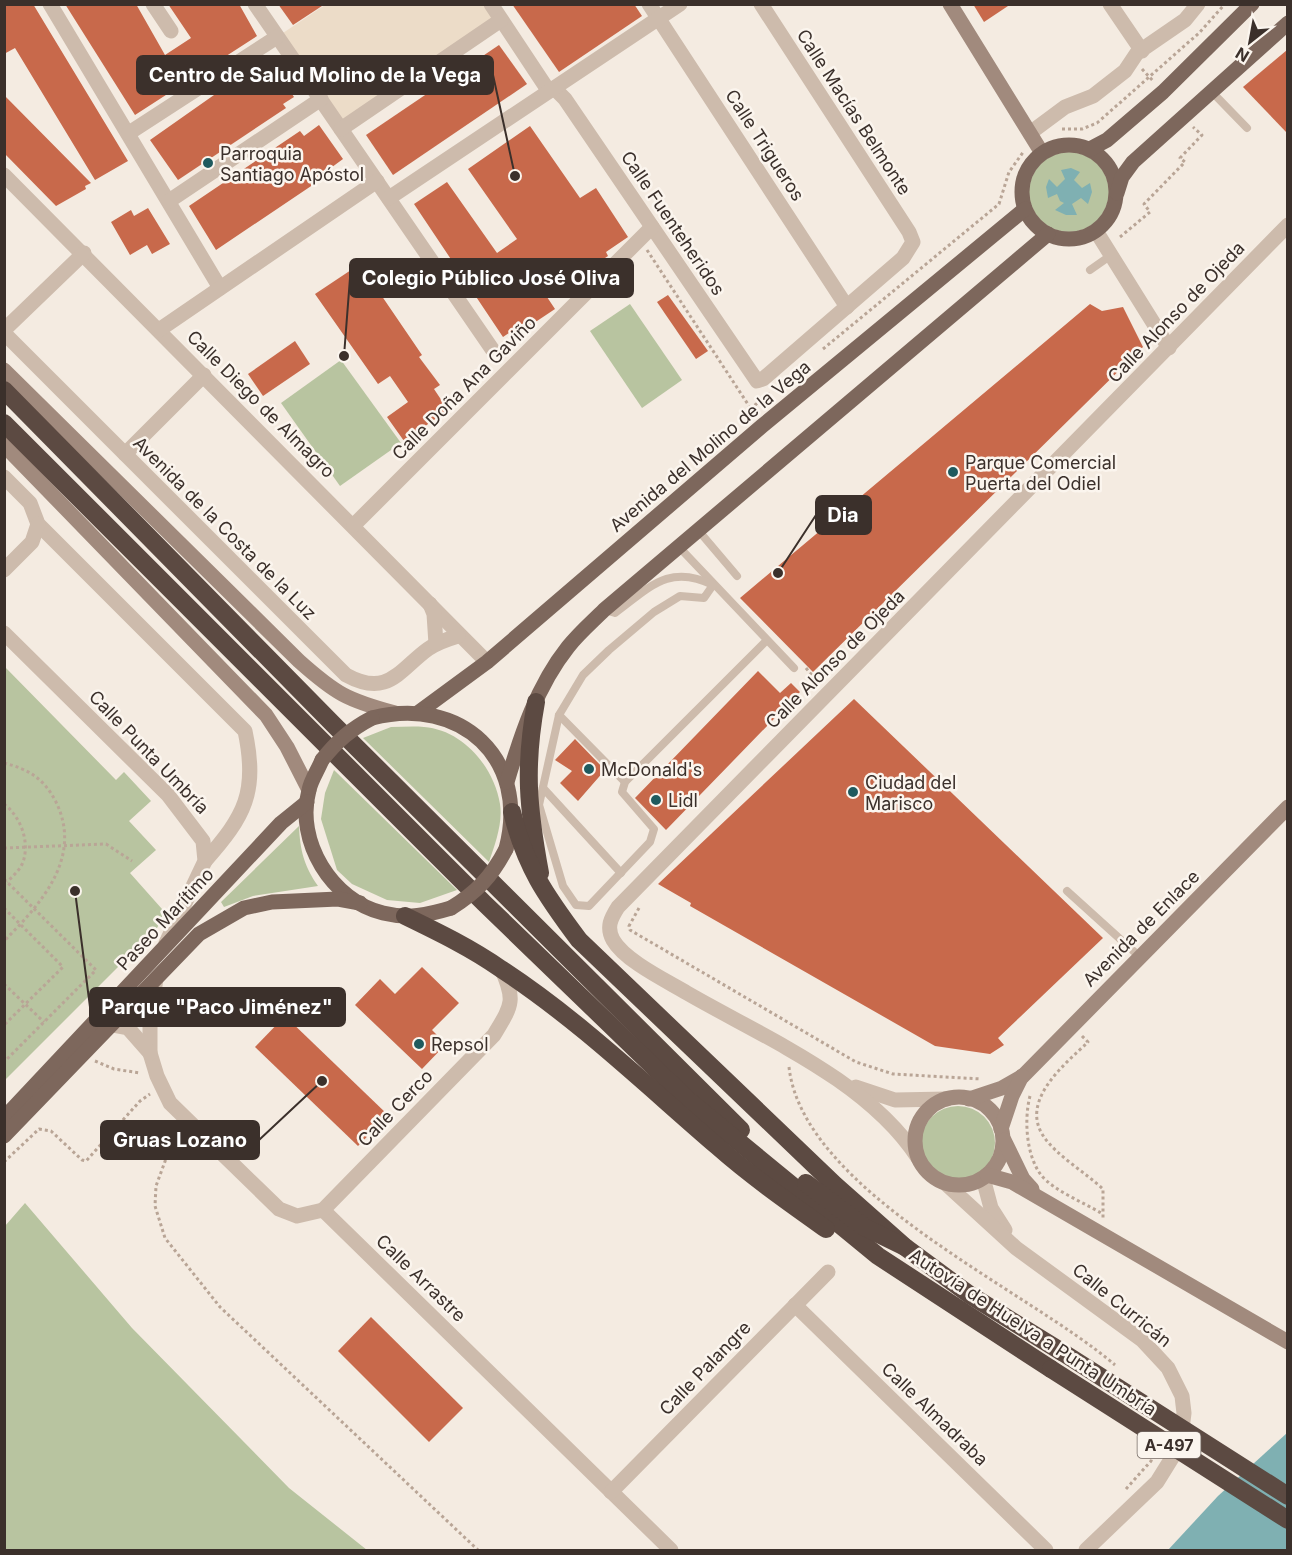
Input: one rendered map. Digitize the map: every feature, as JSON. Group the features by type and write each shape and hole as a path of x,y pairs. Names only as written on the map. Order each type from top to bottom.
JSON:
{"highway":[{"path":"4,390 333,724 745,1135 864,1227 905,1247"},
{"path":"4,423 532,951 690,1101 878,1256"},
{"path":"536,702 530,738 527,790 530,826 544,895"},
{"path":"512,812 520,847 544,895 587,948 835,1185 905,1247"},
{"path":"405,916 454,940 501,968 580,1027 774,1192 842,1240 878,1256"},
{"name":"Autovía de Huelva a Punta Umbría","path":"905,1247 970,1295 1287,1496"},
{"name":"Autovía de Huelva a Punta Umbría","path":"878,1256 1287,1520"}],"main road":[{"path":"1090,149 1107,140 1162,92 1252,4"},
{"path":"1116,194 1113,174 1103,159 1090,149 1066,145 1042,153 1031,164 1024,179 1022,195 1025,209 1035,225 1048,234 1073,238 1096,231 1106,221 1116,194 1122,177 1133,162 1287,24"},
{"name":"Avenida del Molino de la Vega","path":"419,712 487,662 762,426 1025,209"},
{"path":"507,782 526,721 536,702 568,647 604,610 1048,234"},
{"path":"395,712 419,712 448,719 473,734 494,756 507,782 512,812 506,849 493,873 475,893 451,908 429,915 405,916 381,912 360,903 340,889 324,871 313,849 308,826 308,796 322,760 335,742 352,729 372,718 395,712"},
{"name":"Paseo Marítimo","path":"5,1118 308,796"},
{"name":"Paseo Marítimo","path":"4,1136 199,934 244,908 272,902 327,899 360,903"}],"street":[{"path":"50,4 220,288"},
{"path":"153,4 171,31"},
{"path":"255,4 492,349"},
{"name":"Calle Fuenteheridos","path":"491,4 552,89 565,99 757,381"},
{"name":"Calle Trigueros","path":"649,4 848,307"},
{"path":"389,198 680,4"},
{"name":"Calle Macías Belmonte","path":"761,4 909,232 913,242"},
{"path":"950,4 1042,153"},
{"path":"1110,4 1142,51"},
{"path":"1030,133 1065,107 1093,96 1125,70 1142,51 1185,20 1198,4"},
{"path":"341,129 501,20"},
{"path":"129,133 278,37"},
{"path":"169,201 321,99"},
{"name":"Calle Diego de Almagro","path":"4,175 427,599 458,636 471,644 487,662"},
{"path":"159,330 377,181"},
{"name":"Calle Alonso de Ojeda","path":"918,1158 892,1123 834,1077 658,976 626,954 614,942 609,929 610,920 618,907 1169,348 1287,225"},
{"name":"Calle Doña Ana Gaviño","path":"354,525 652,227"},
{"path":"1096,231 1169,348"},
{"name":"Avenida del Molino de la Vega","path":"757,381 763,379 903,258 913,242"},
{"path":"4,331 84,253"},
{"name":"Avenida de la Costa de la Luz","path":"4,331 346,675 376,683 390,680 402,674 436,644 458,636"},
{"path":"4,370 299,661 332,690 354,702 395,712"},
{"path":"125,454 204,375"},
{"path":"4,445 266,715 287,747 308,796"},
{"path":"4,477 30,503 38,524 245,730 250,753 250,789 235,827 205,861 162,951"},
{"path":"4,570 32,542 38,524"},
{"path":"427,599 434,614 436,644"},
{"name":"Calle Punta Umbría","path":"4,633 168,795 194,826 203,841 205,861"},
{"name":"Avenida de Enlace","path":"1001,1131 1012,1096 1023,1076 1287,807"},
{"name":"Calle Cerco","path":"324,1210 494,1035 511,1007 512,992 501,968"},
{"path":"156,979 150,1017 150,1053 157,1076 170,1103 279,1209 297,1216 324,1210"},
{"path":"112,1024 128,1028 150,1053"},
{"name":"Avenida de Enlace","path":"969,1099 1002,1088 1023,1076"},
{"name":"Calle Alonso de Ojeda","path":"834,1077 895,1100 947,1099"},
{"path":"1047,1203 1023,1179 991,1111 969,1099 947,1099 934,1105 923,1116 916,1129 915,1144 918,1158 929,1173 945,1183 964,1184 985,1177 1012,1182 1047,1203 1107,1238 1287,1342"},
{"path":"985,1177 1000,1157 1001,1131"},
{"name":"Calle Curricán","path":"985,1177 991,1208 1016,1248"},
{"name":"Calle Curricán","path":"945,1183 1016,1248 1142,1340 1168,1368 1182,1396 1184,1413 1180,1445 1163,1473 1149,1490 1086,1551"},
{"name":"Calle Arrastre","path":"324,1210 670,1551"},
{"name":"Calle Palangre","path":"611,1492 828,1272"},
{"name":"Calle Almadraba","path":"795,1305 1046,1551"}],"lane":[{"path":"1211,91 1246,128"},
{"path":"1090,270 1110,256"},
{"path":"698,531 737,576"},
{"path":"679,547 766,640 798,666"},
{"path":"604,610 615,613 661,579 676,575 700,578 713,585"},
{"path":"713,585 704,598 680,596 654,612 583,675 559,716 539,805 563,885 576,905 589,906 650,842 654,829 622,792 625,782 766,640"},
{"path":"559,716 625,782"},
{"path":"543,788 621,873"},
{"path":"1067,891 1140,957"}],"path":[{"path":"1060,129 1082,129 1097,123 1198,33 1225,4"},
{"path":"1120,237 1150,212 1144,204 1185,162 1180,158 1202,135 1190,123"},
{"path":"640,239 750,409"},
{"path":"798,666 819,681 817,684"},
{"path":"4,763 29,771 50,791 60,809 65,832 65,846 56,876 35,910 4,941"},
{"path":"4,804 20,821 24,847 23,862 6,880 96,970 4,1062"},
{"path":"4,848 106,844 132,861"},
{"path":"640,907 629,926 630,930 856,1062 893,1074 984,1079"},
{"path":"4,908 63,967 4,1025"},
{"path":"4,984 44,1022"},
{"path":"805,1039 807,1034"},
{"path":"1088,1042 1048,1084 1040,1096 1036,1113 1037,1124 1044,1138 1103,1189 1105,1193 1101,1213 1103,1220"},
{"path":"93,1060 114,1069 157,1076"},
{"path":"789,1067 793,1092 810,1122 833,1153 870,1191 915,1228 1105,1356 1121,1370"},
{"path":"1033,1091 1026,1117 1029,1138 1041,1175 1101,1213"},
{"path":"4,1162 39,1129 51,1131 86,1161 140,1101 148,1096 155,1102"},
{"path":"168,1120 174,1131 156,1186 155,1206 165,1238 220,1307 478,1551"},
{"path":"1122,1493 1151,1461 1155,1450"}],"green space":[{"path":"1069,152 1084,155 1097,164 1106,177 1109,192 1106,207 1097,220 1084,229 1069,232 1054,229 1041,220 1032,207 1029,192 1032,177 1041,164 1054,155"},
{"path":"630,304 682,380 642,408 590,331"},
{"path":"341,360 401,443 340,486 281,403"},
{"path":"5,667 116,780 124,772 151,801 129,821 156,850 130,873 162,909 162,919 157,928 5,1080"},
{"path":"391,727 420,727 451,735 464,743 484,764 497,790 501,811 498,833 489,862 363,738"},
{"path":"334,770 457,890 420,903 387,900 352,884 337,870 321,819 325,793"},
{"path":"299,826 304,858 318,886 253,896 224,907 221,902"},
{"path":"958,1106 972,1109 984,1117 992,1129 995,1143 992,1157 984,1169 972,1177 958,1180 944,1177 932,1169 924,1157 921,1143 924,1129 932,1117 944,1109"},
{"path":"25,1203 132,1328 289,1488 367,1550 5,1550 5,1226"}],"shaded area":[{"path":"325,5 491,5 501,20 341,129 277,37"}],"water":[{"path":"1071,168 1080,172 1074,180 1082,188 1090,183 1092,192 1088,204 1081,198 1072,204 1077,215 1066,215 1055,210 1064,203 1060,201 1057,194 1048,198 1046,187 1049,179 1057,187 1065,179 1061,170"},
{"path":"1287,1433 1287,1550 1168,1550 1218,1496"}],"building":[{"path":"4,4 33,4 128,161 95,180 15,48 4,54"},
{"path":"65,4 136,4 165,55 191,38 168,4 239,4 257,36 135,115"},
{"path":"278,4 325,4 293,25"},
{"path":"512,4 634,4 642,16 559,72"},
{"path":"973,4 1011,4 984,22"},
{"path":"499,45 527,84 393,175 366,135"},
{"path":"1287,50 1287,133 1243,87"},
{"path":"271,62 294,97 283,104 286,108 178,180 150,140 258,64 261,68"},
{"path":"4,95 91,183 85,186 86,189 56,206 4,153"},
{"path":"319,125 343,159 328,170 329,174 216,250 189,206 300,131 304,136"},
{"path":"530,126 580,198 596,188 628,237 606,252 608,256 547,297 555,309 531,325 527,321 503,337 414,204 447,182 497,253 517,239 468,169"},
{"path":"148,208 170,244 152,254 147,245 130,255 111,222 131,210 134,216"},
{"path":"360,264 422,355 419,357 440,385 434,389 448,410 404,441 387,417 408,402 390,376 378,384 315,294"},
{"path":"668,295 708,351 696,359 657,302"},
{"name":"Parque Comercial Puerta del Odiel","path":"1090,304 1102,311 1123,307 1143,347 813,672 740,598"},
{"path":"295,341 310,364 263,396 248,374"},
{"path":"758,671 780,693 791,683 800,692 666,830 635,798"},
{"name":"Ciudad del Marisco","path":"854,699 1103,938 998,1038 1004,1045 990,1054 935,1046 690,906 691,903 658,884"},
{"name":"McDonald's","path":"575,739 605,770 578,801 560,783 572,771 555,760"},
{"path":"422,967 459,1003 432,1030 446,1044 422,1069 355,1005 380,979 395,994"},
{"path":"285,1016 388,1115 358,1146 255,1047"},
{"path":"371,1317 463,1408 429,1442 338,1351"}],"place":[{"name":"Parroquia Santiago Apóstol","path":"208,163"},
{"name":"Centro de Salud Molino de la Vega","path":"515,176"},
{"name":"Colegio Público José Oliva","path":"344,356"},
{"name":"Parque Comercial Puerta del Odiel","path":"953,472"},
{"name":"Dia","path":"778,573"},
{"name":"McDonald's","path":"589,769"},
{"name":"Ciudad del Marisco","path":"853,792"},
{"name":"Lidl","path":"656,800"},
{"name":"Parque \"Paco Jiménez\"","path":"75,891"},
{"name":"Repsol","path":"419,1044"},
{"name":"Gruas Lozano","path":"322,1081"}]}
